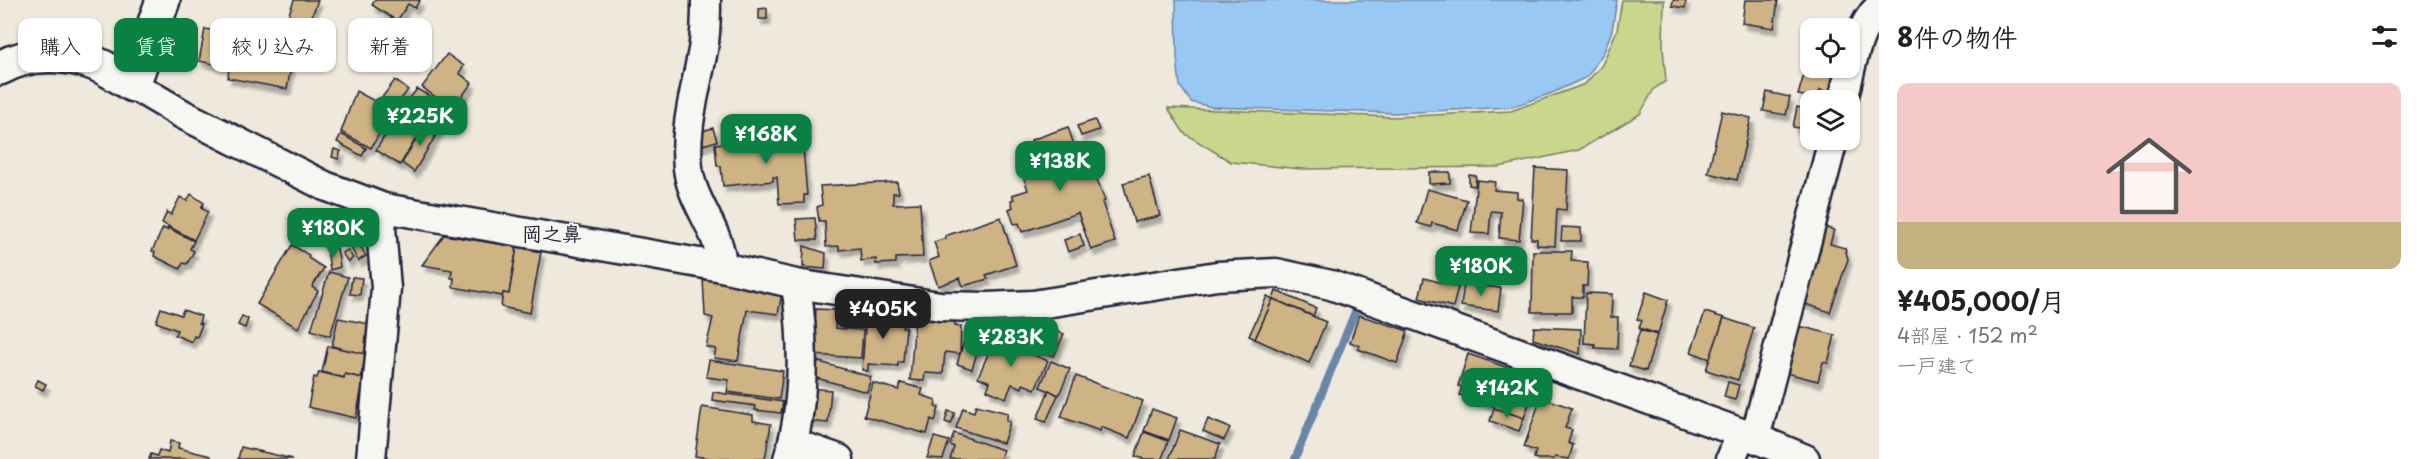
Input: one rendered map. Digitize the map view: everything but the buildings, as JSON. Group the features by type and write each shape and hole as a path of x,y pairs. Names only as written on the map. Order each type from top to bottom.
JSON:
{"street":[{"path":"133,85 163,0"},
{"path":"706,0 703,52 687,129 688,171 695,193 722,250 722,267"},
{"path":"1847,90 1865,26 1879,7"},
{"path":"0,68 30,57 75,57 98,64 184,116 325,186 384,208 722,267 796,284 940,306 988,307 1033,305 1217,276 1276,273 1331,285 1742,444 1805,459"},
{"path":"1742,444 1830,150"},
{"path":"371,459 386,288 381,228 384,208"},
{"path":"796,284 801,323 800,405 791,451 839,459"}],"green space":[{"path":"1622,0 1664,0 1663,48 1666,81 1654,89 1640,114 1579,150 1499,167 1301,169 1231,162 1184,133 1168,108 1396,117 1511,111 1585,84 1602,65 1617,30"}],"water":[{"path":"1176,0 1617,0 1612,30 1604,52 1587,77 1552,93 1511,107 1394,113 1212,107 1191,102 1180,86"}],"waterway":[{"path":"1295,459 1357,307"}],"district":[{"name":"岡之鼻","path":"552,234"}]}
